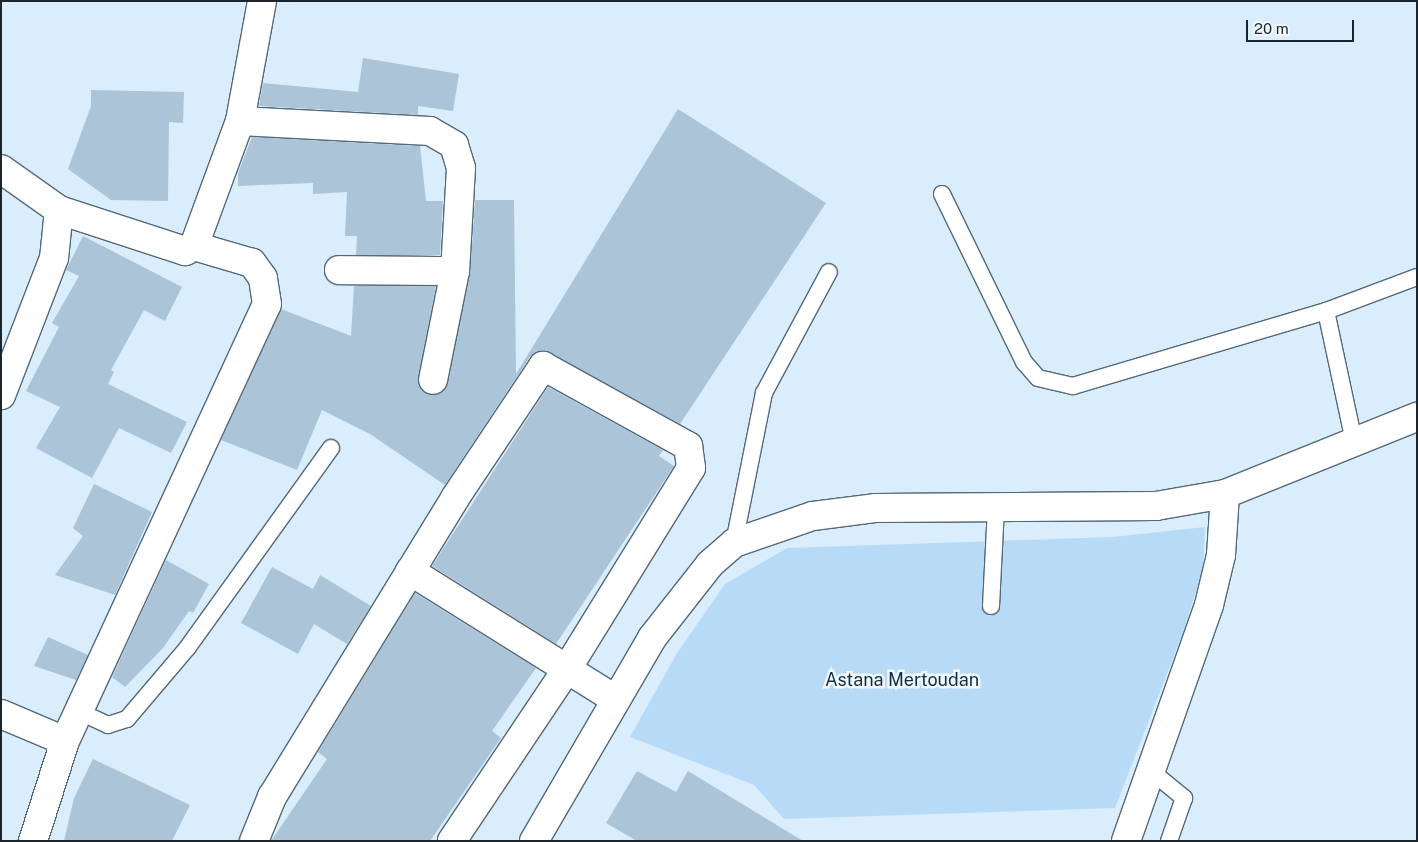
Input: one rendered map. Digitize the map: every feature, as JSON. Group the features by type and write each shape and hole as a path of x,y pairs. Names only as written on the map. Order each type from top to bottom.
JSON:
{"street":[{"path":"1,169 60,210 185,251 194,246 240,121 262,1"},
{"path":"240,121 430,132 444,136 460,155 461,168 455,272 433,380"},
{"path":"1,395 54,258 60,210"},
{"path":"33,841 65,741 267,304 263,278 252,263 194,246"},
{"path":"340,270 455,272"},
{"path":"254,841 272,797 410,570 543,366 688,446 691,468 566,669 452,841"},
{"path":"534,841 652,638 710,564 734,543 813,516 876,508 1156,506 1225,494 1417,418"},
{"path":"1126,841 1209,605 1221,555 1225,494"},
{"path":"410,570 615,699"},
{"path":"1,714 65,741"}],"lane":[{"path":"942,194 1024,362 1038,378 1073,386 1326,311 1417,277"},
{"path":"734,543 764,393 829,272"},
{"path":"1326,311 1354,442"},
{"path":"80,712 108,725 127,720 188,647 330,448"},
{"path":"991,606 996,506"},
{"path":"1151,771 1184,798 1169,841"}],"green space":[{"name":"Astana Mertoudan","path":"1205,527 1203,568 1184,630 1115,808 784,819 754,785 630,737 677,653 725,584 787,548 1113,537"}],"building":[{"path":"363,58 459,74 453,111 418,106 418,115 259,106 263,83 358,92"},
{"path":"91,90 184,92 183,123 169,122 168,201 111,200 68,169 91,106"},
{"path":"678,109 826,203 680,424 543,350 530,357 445,485 370,434 322,410 297,470 221,440 281,309 351,336 354,286 436,286 418,384 429,395 444,391 470,274 475,200 514,200 516,374"},
{"path":"252,137 420,146 426,201 443,201 440,255 356,255 357,236 345,236 347,192 313,194 313,183 238,186 238,173"},
{"path":"83,236 182,287 165,321 144,310 111,370 114,372 108,384 187,422 171,453 119,428 92,478 36,448 60,407 26,391 59,327 52,323 79,276 66,270"},
{"path":"548,387 663,450 659,456 674,466 556,644 432,566"},
{"path":"94,484 152,512 115,595 55,575 83,536 73,528"},
{"path":"166,560 209,584 193,613 189,611 163,648 125,687 112,677"},
{"path":"272,567 313,589 320,575 371,606 347,644 314,624 298,654 241,623"},
{"path":"415,593 536,668 492,731 501,738 430,841 271,841 327,759 318,752"},
{"path":"48,637 88,655 76,680 34,666"},
{"path":"93,759 190,805 172,841 64,841 74,798"},
{"path":"637,771 676,792 688,771 803,841 637,841 606,823"}]}
